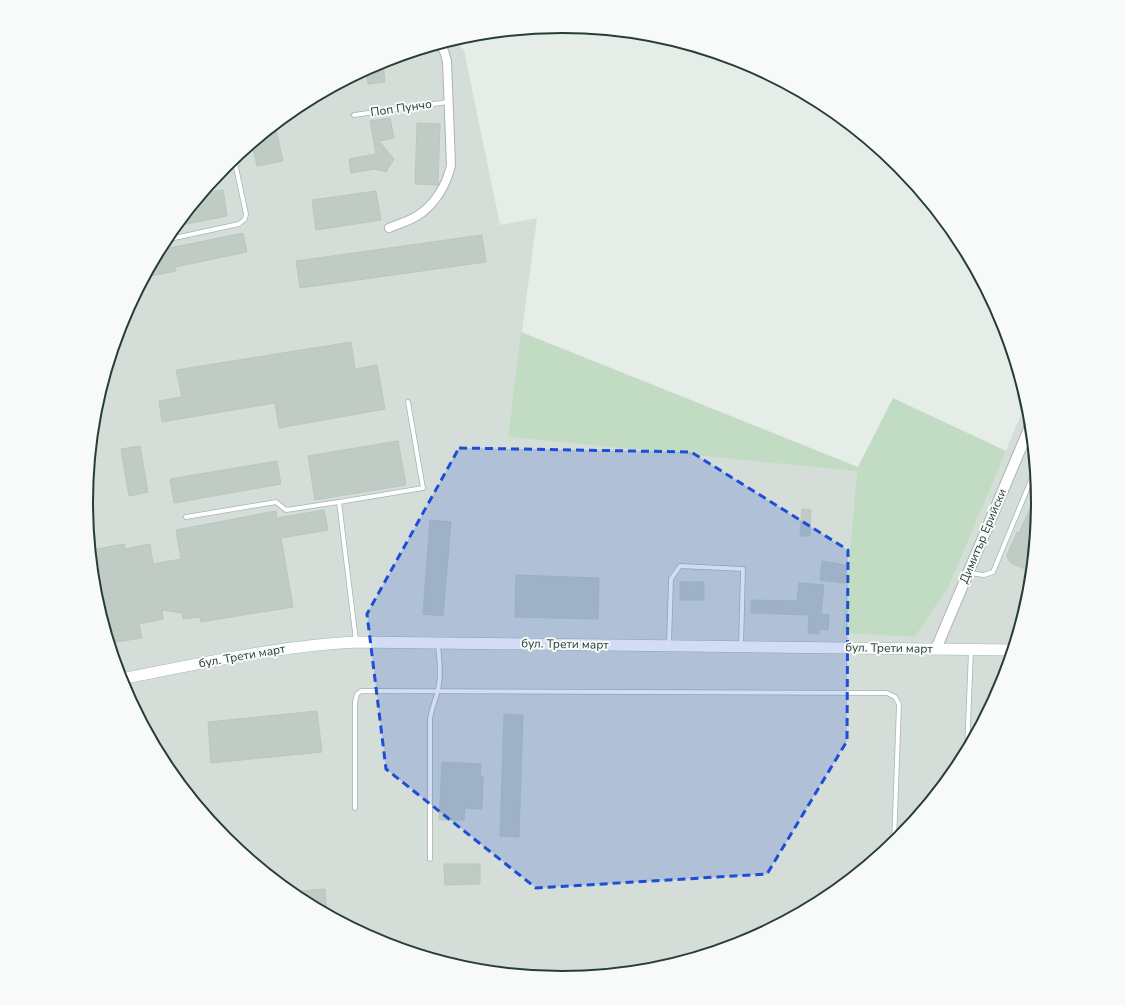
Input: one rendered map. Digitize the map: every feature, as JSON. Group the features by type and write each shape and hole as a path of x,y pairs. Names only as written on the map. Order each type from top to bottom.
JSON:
{"main road":[{"name":"бул. Трети март","path":"128,679 251,654 311,645 356,642 1008,650"}],"street":[{"path":"389,228 414,218 424,212 438,196 445,185 449,174 451,165 446,61 442,49"},
{"name":"Димитър Ерийски","path":"936,649 1027,434"}],"lane":[{"name":"Поп Пунчо","path":"354,115 448,102"},
{"path":"175,238 239,224 242,222 246,214 236,166"},
{"path":"186,517 276,502 286,510 423,488 408,402"},
{"path":"968,573 984,575 993,572 1031,480"},
{"path":"339,502 356,642"},
{"path":"669,646 671,579 680,566 743,569 742,647"},
{"path":"430,859 430,720 431,710 438,690 439,681 438,642"},
{"path":"967,740 971,649"},
{"path":"355,808 355,702 357,694 361,691 438,690 887,693 895,697 899,704 894,834"}],"highlighted area":[{"path":"459,448 691,452 848,550 847,741 767,874 536,888 386,769 367,614"}],"shaded area":[{"path":"459,45 464,50 500,225 537,218 508,437 857,470 842,632 915,637 949,586 1023,410 1028,441 1032,502 1028,564 1016,624 996,682 984,710 969,737 935,788 894,834 848,875 797,909 770,924 742,936 684,956 624,968 593,971 532,971 471,963 441,956 383,936 355,924 302,893 277,875 231,834 190,788 172,763 141,710 129,682 109,624 102,594 97,564 93,502 97,441 102,411 118,352 141,295 172,242 190,217 231,171 277,130 302,112 355,81 412,58"}],"green space":[{"path":"521,332 858,467 893,398 1006,451 949,586 915,637 842,633 857,471 508,437"}],"building":[{"path":"384,69 385,82 368,84 367,76"},
{"path":"390,118 394,138 379,141 394,159 386,172 375,169 351,173 349,159 376,154 370,121"},
{"path":"417,123 440,124 438,185 415,184"},
{"path":"276,131 283,161 257,166 253,150"},
{"path":"223,190 227,216 185,224 190,217 211,192"},
{"path":"376,191 381,220 316,230 312,200"},
{"path":"243,233 247,252 175,267 176,271 152,276 168,248"},
{"path":"482,235 486,262 300,288 296,261"},
{"path":"351,342 355,369 377,365 385,409 279,428 275,403 162,422 159,401 182,397 176,370"},
{"path":"398,441 406,485 315,500 308,456"},
{"path":"140,446 148,492 129,496 121,449"},
{"path":"277,461 281,484 174,503 170,479"},
{"path":"1032,504 1031,533 1027,570 1011,563 1007,555 1017,532 1019,533"},
{"path":"802,509 811,510 810,536 800,536"},
{"path":"324,510 328,530 281,538 293,607 201,622 200,617 183,619 182,613 162,610 163,619 139,624 142,638 115,642 102,594 96,549 124,544 125,549 150,544 153,564 181,559 176,530 276,511 277,518"},
{"path":"430,520 451,522 443,616 423,614"},
{"path":"822,561 846,565 845,583 820,580"},
{"path":"516,575 599,578 598,619 515,617"},
{"path":"680,582 704,582 704,600 680,600"},
{"path":"799,583 824,585 821,614 829,615 828,630 819,629 819,634 808,633 809,615 751,613 751,600 797,601"},
{"path":"317,711 322,752 211,763 208,722"},
{"path":"504,714 523,715 519,837 500,836"},
{"path":"442,762 481,764 480,777 483,777 482,809 465,808 464,820 439,820"},
{"path":"444,864 480,864 480,884 445,885"},
{"path":"325,889 327,908 302,893 299,891"}]}
